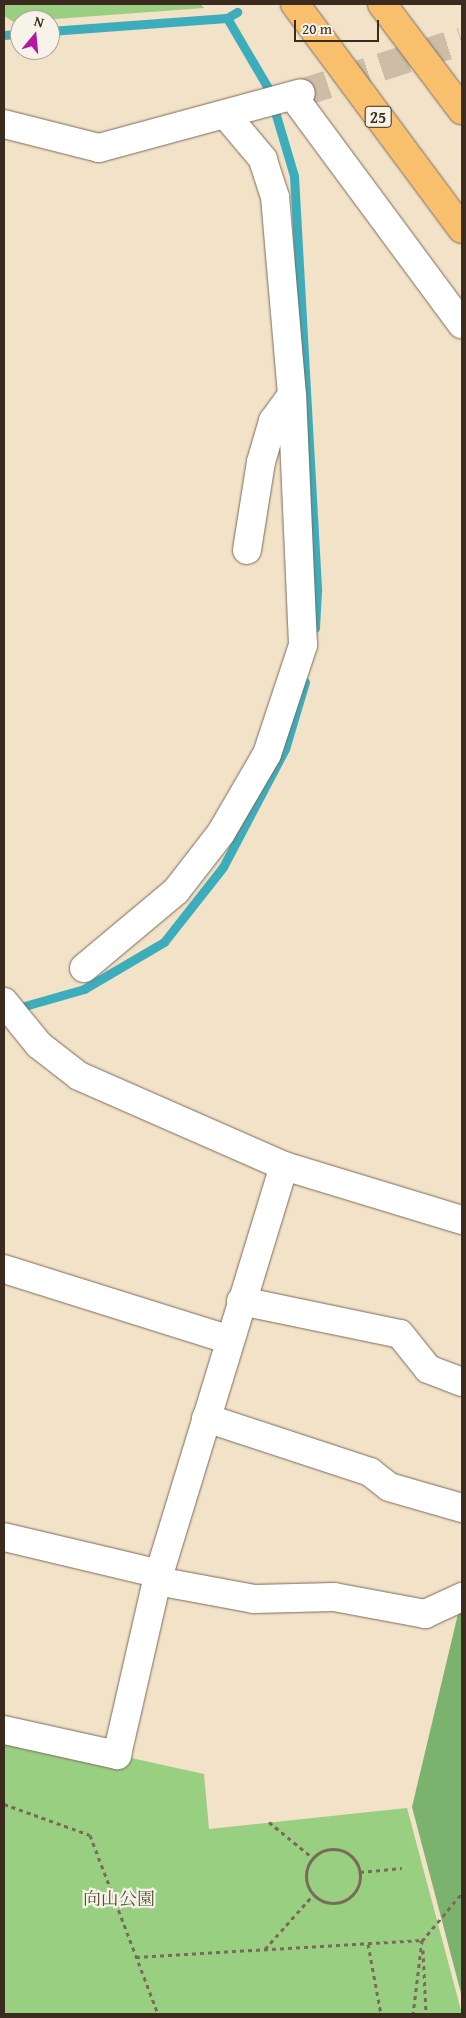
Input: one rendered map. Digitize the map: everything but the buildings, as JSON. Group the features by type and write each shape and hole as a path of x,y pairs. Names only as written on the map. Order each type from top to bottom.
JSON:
{"main road":[{"name":"25","path":"295,4 462,229"},
{"path":"382,4 462,110"}],"street":[{"path":"4,124 99,148 239,112 294,95 462,324"},
{"path":"84,968 176,891 221,833 267,754 303,645 292,395 275,197 263,159 239,112"},
{"path":"247,550 261,462 274,421 292,395"},
{"path":"4,1002 39,1045 79,1076 284,1166 462,1220"},
{"path":"4,1730 116,1755 159,1578 228,1339 284,1166"},
{"path":"4,1269 228,1339"},
{"path":"240,1301 400,1334 428,1369 462,1382"},
{"path":"206,1418 370,1472 389,1487 462,1508"},
{"path":"4,1537 159,1578 254,1599 334,1597 425,1614 462,1597"}],"path":[{"path":"4,1804 90,1835 158,2014"},
{"path":"269,1822 313,1858"},
{"path":"337,1850 352,1857 360,1872 356,1890 343,1901 325,1901 314,1894 306,1874 313,1858 337,1850"},
{"path":"360,1872 402,1868"},
{"path":"414,2014 422,1940 462,1893"},
{"path":"265,1949 314,1894"},
{"path":"136,1957 422,1940"},
{"path":"422,1940 426,2014"},
{"path":"368,1943 381,2014"}],"green space":[{"path":"4,4 201,4 204,8 60,19 60,10 10,10 10,20 4,16"},
{"path":"462,1597 462,1997 412,1807"},
{"name":"向山公園","path":"4,1730 204,1774 209,1829 407,1808 462,2014 4,2014"}],"waterway":[{"path":"60,30 227,18 237,12"},
{"path":"227,18 268,88 294,176 317,590 315,628"},
{"path":"4,35 10,35"},
{"path":"14,1009 84,989 164,942 223,867 285,749 305,682"}],"tunnel":[{"path":"301,93 462,41"}]}
